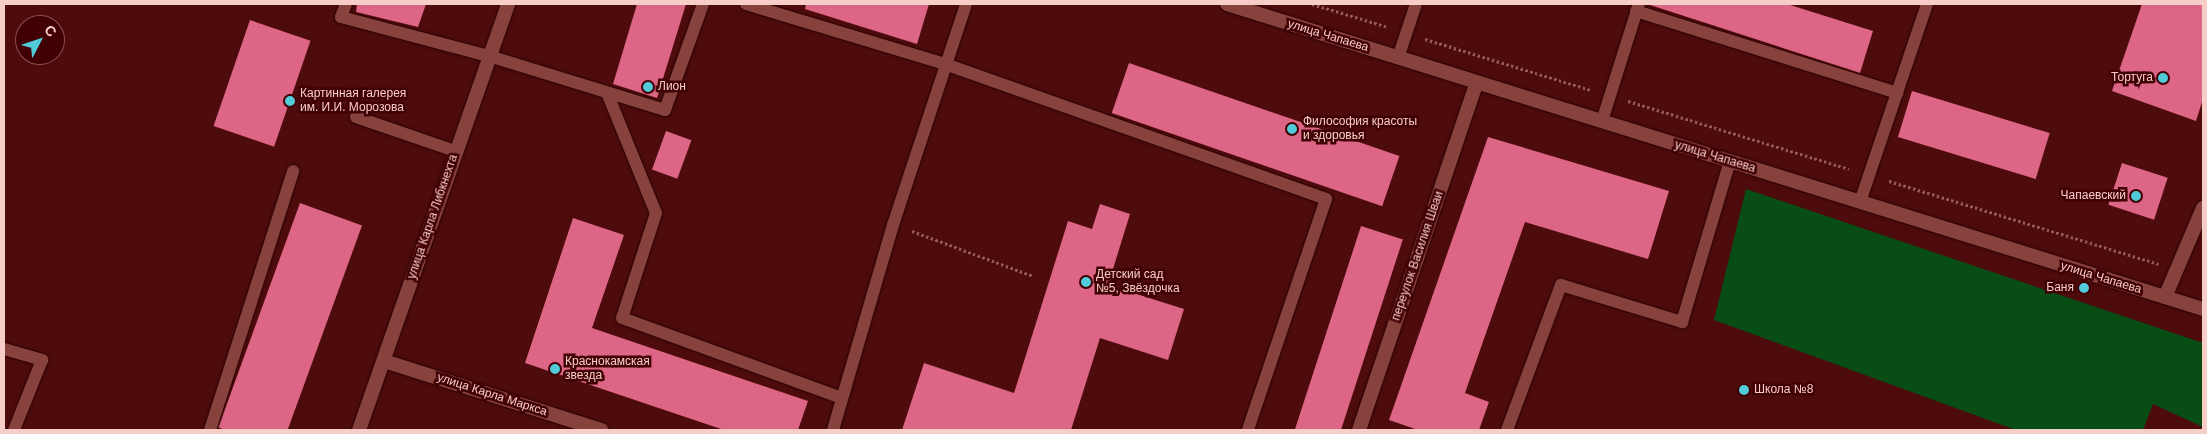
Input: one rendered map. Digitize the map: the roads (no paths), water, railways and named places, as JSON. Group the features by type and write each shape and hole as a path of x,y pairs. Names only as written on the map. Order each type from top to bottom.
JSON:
{"street":[{"name":"улица Карла Либкнехта","path":"359,430 508,4"},
{"name":"улица Чапаева","path":"1227,4 2203,309"},
{"name":"переулок Василия Шваи","path":"1359,430 1477,82"},
{"path":"2165,297 2203,208"},
{"name":"улица Карла Маркса","path":"384,361 601,430"}],"lane":[{"path":"346,4 341,17 489,56 608,95 664,110 703,4"},
{"path":"746,4 945,64 1326,198 1248,430"},
{"path":"833,430 893,225 966,4"},
{"path":"1398,58 1416,4"},
{"path":"1860,202 1927,4"},
{"path":"1602,121 1638,7 1897,92"},
{"path":"608,95 656,213 622,318 842,398"},
{"path":"356,117 455,151"},
{"path":"1507,430 1561,285 1682,322 1730,161"},
{"path":"210,430 293,171"},
{"path":"4,348 42,360 14,430"}],"place":[{"name":"Тортуга","path":"2163,78"},
{"name":"Лион","path":"648,87"},
{"name":"Картинная галерея им. И.И. Морозова","path":"290,101"},
{"name":"Философия красоты и здоровья","path":"1292,129"},
{"name":"Чапаевский","path":"2136,196"},
{"name":"Детский сад №5, Звёздочка","path":"1086,282"},
{"name":"Баня","path":"2084,288"},
{"name":"Краснокамская звезда","path":"555,369"},
{"name":"Школа №8","path":"1744,390"}]}
